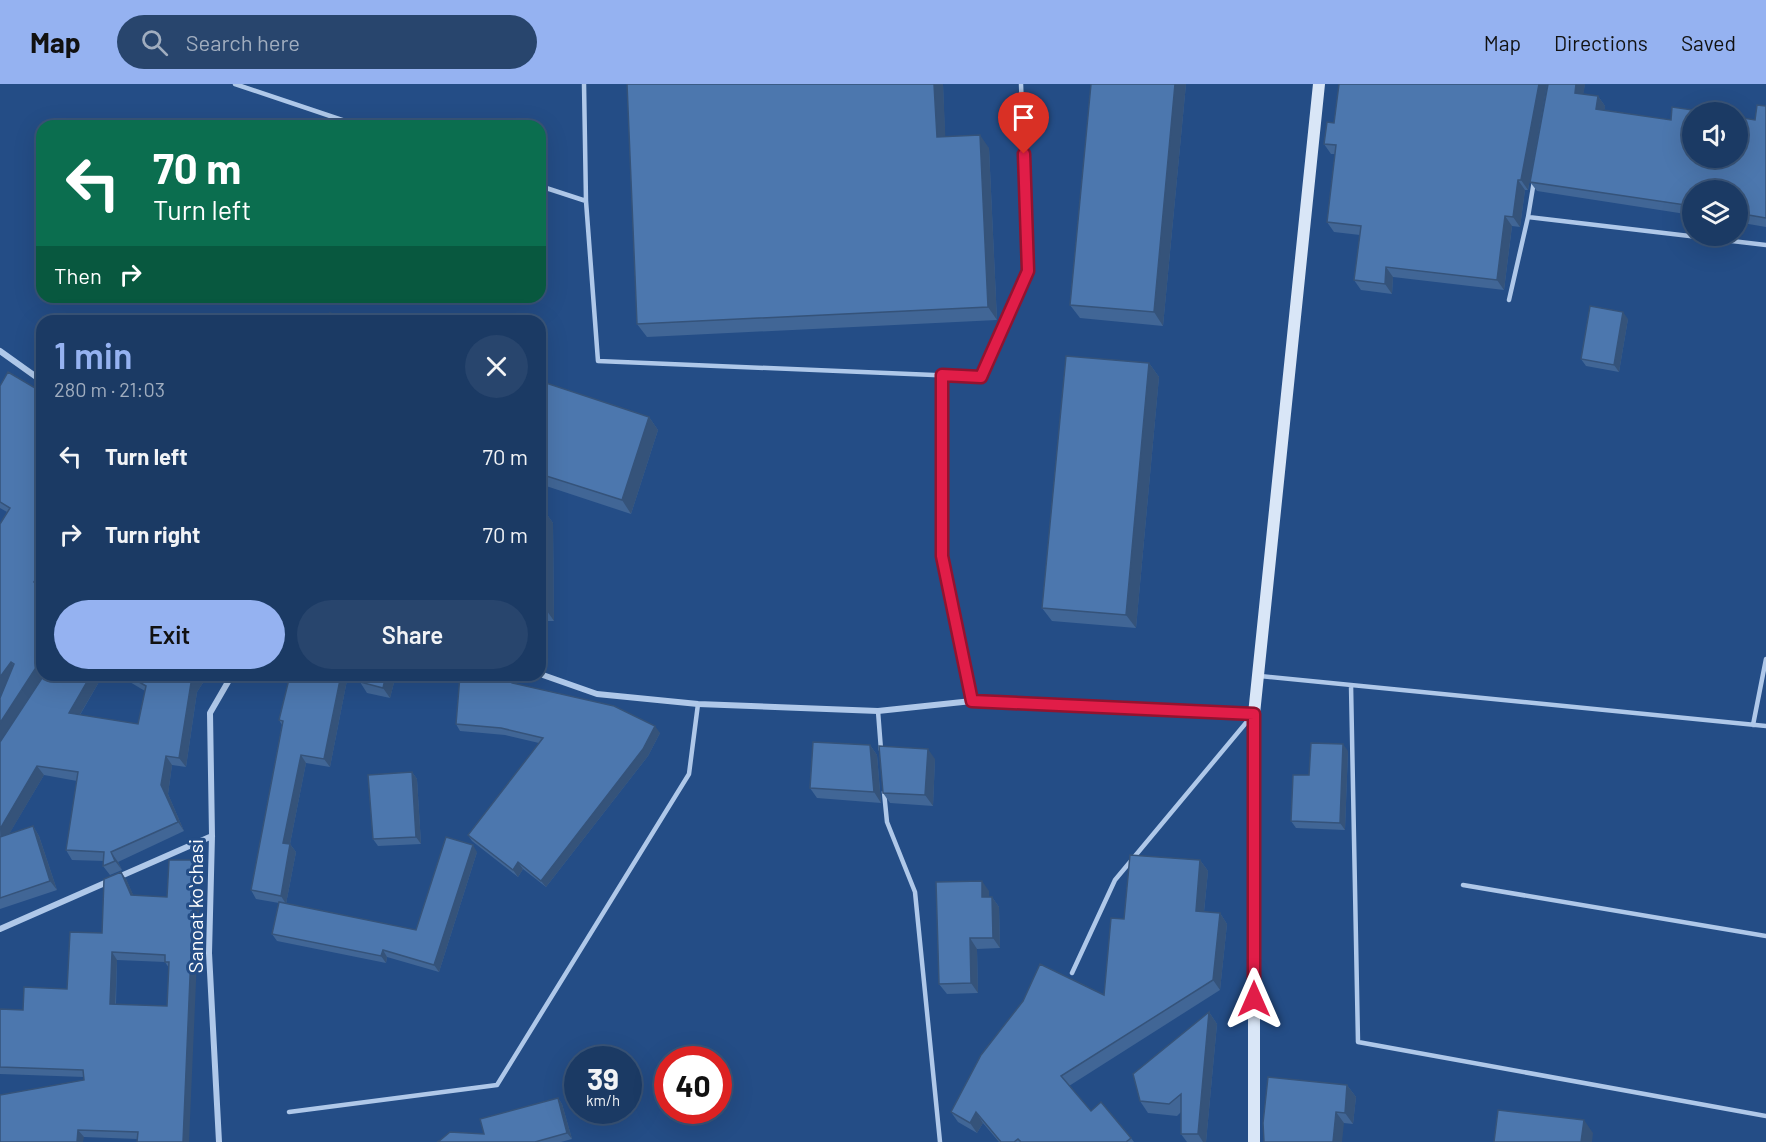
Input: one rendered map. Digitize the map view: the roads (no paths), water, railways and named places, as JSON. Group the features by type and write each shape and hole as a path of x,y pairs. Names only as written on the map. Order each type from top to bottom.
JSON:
{"street":[{"path":"1254,1142 1254,714 1319,84"},
{"path":"0,351 36,377"},
{"path":"546,676 597,694 698,704 878,711 972,701 1254,714"},
{"name":"Sanoat koʻchasi","path":"219,1142 209,953 212,836 210,713 229,681"},
{"path":"0,929 212,836"}],"lane":[{"path":"235,84 342,120"},
{"path":"584,84 586,201 598,361 981,377 1028,271 1021,84"},
{"path":"1509,300 1536,172"},
{"path":"546,188 586,201"},
{"path":"1528,217 1766,245"},
{"path":"942,375 942,556 972,701"},
{"path":"1753,725 1766,659"},
{"path":"1258,676 1766,726"},
{"path":"1351,685 1358,1042 1766,1116"},
{"path":"289,1112 497,1085 689,774 698,704"},
{"path":"878,711 881,756"},
{"path":"1072,973 1115,880 1254,714"},
{"path":"883,779 887,822 915,892 940,1142"},
{"path":"1464,885 1766,936"}]}
